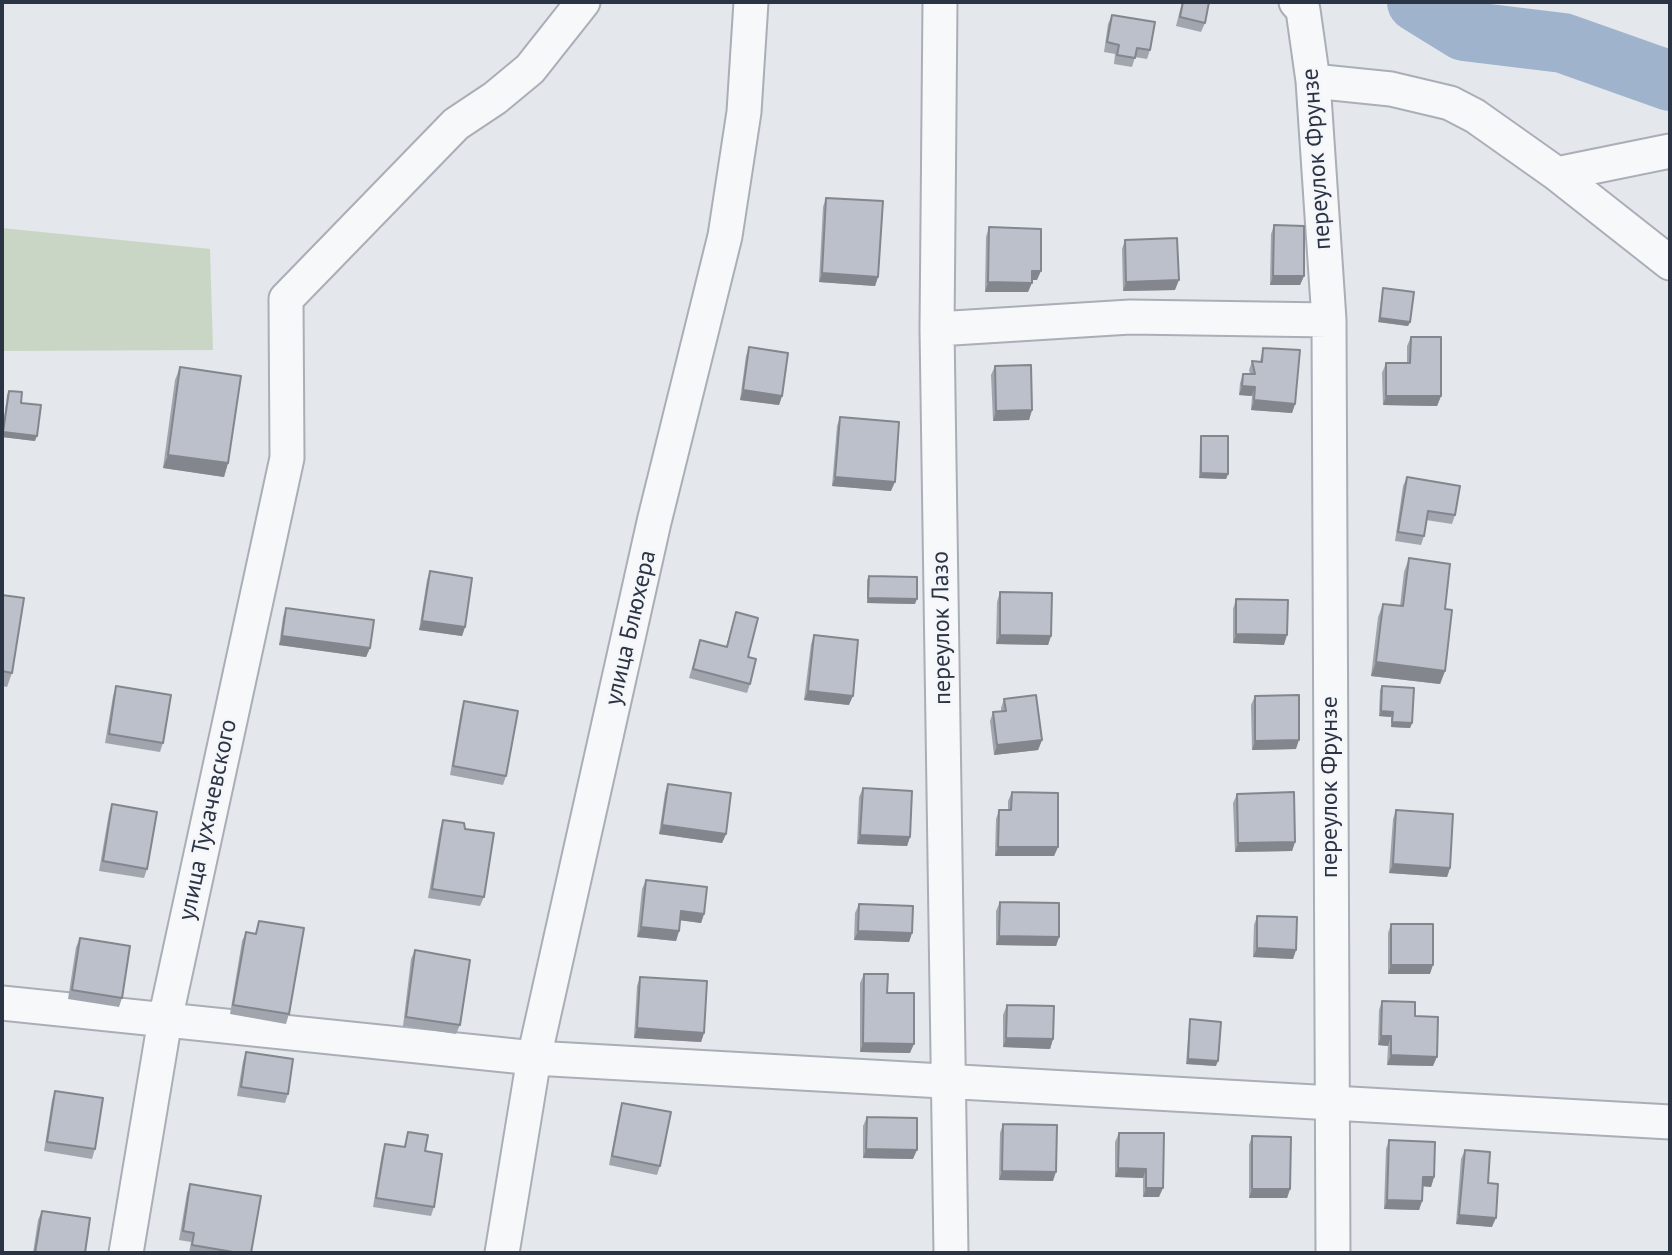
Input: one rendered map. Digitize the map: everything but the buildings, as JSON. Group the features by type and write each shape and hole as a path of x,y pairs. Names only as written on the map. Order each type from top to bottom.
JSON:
{"street":[{"name":"улица Тухачевского","path":"126,1253 165,1020 288,458 286,299 456,124 495,98 530,69 583,2"},
{"name":"улица Блюхера","path":"502,1253 534,1058 654,522 725,236 744,112 751,2"},
{"name":"переулок Лазо","path":"940,2 937,329 951,1253"},
{"name":"переулок Фрунзе","path":"1296,2 1303,10 1313,81 1329,320 1333,1253"},
{"path":"1313,81 1391,89 1450,103 1475,116 1558,174 1670,263"},
{"path":"1558,174 1670,151"},
{"path":"937,329 1130,317 1329,320"},
{"path":"2,1003 534,1058 1670,1122"}],"green space":[{"path":"2,228 210,249 213,350 2,351"}],"waterway":[{"path":"1417,2 1464,31 1563,43 1670,81"}]}
